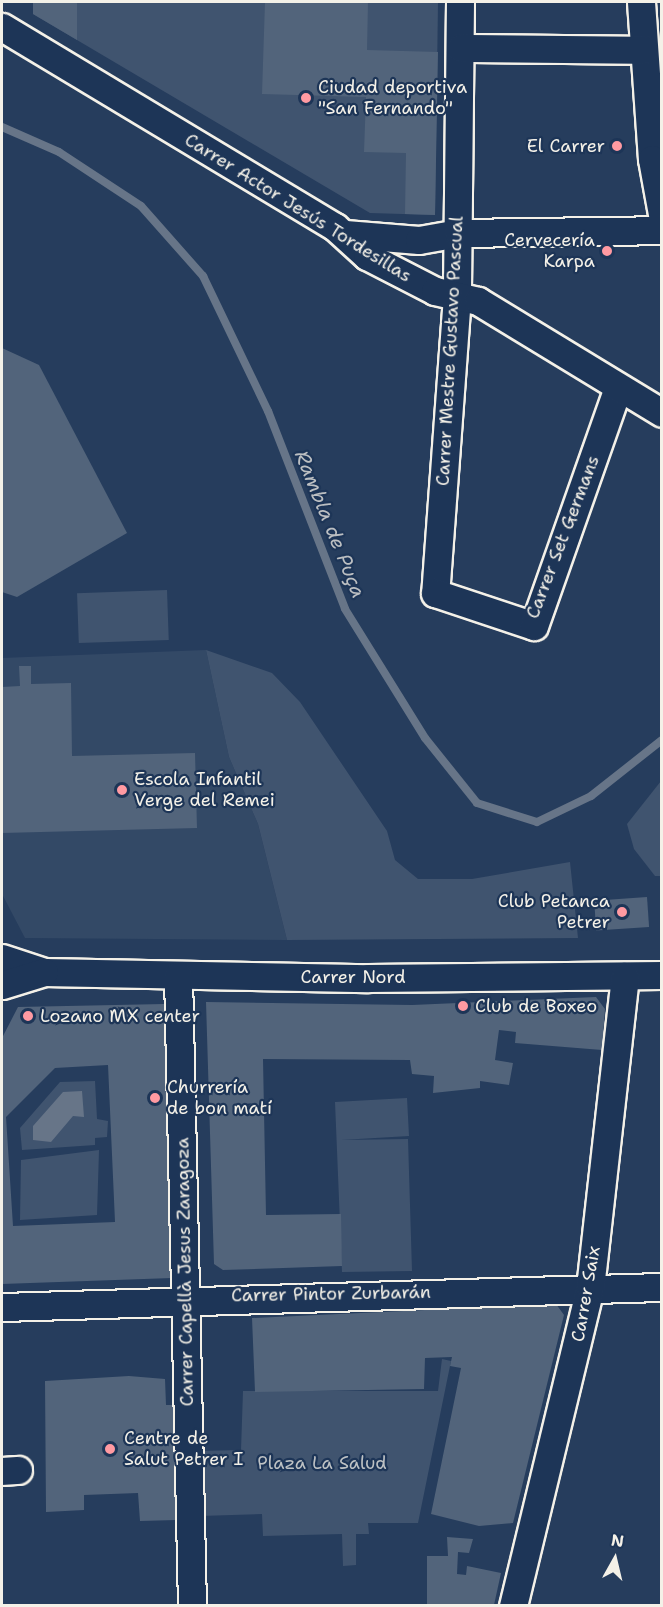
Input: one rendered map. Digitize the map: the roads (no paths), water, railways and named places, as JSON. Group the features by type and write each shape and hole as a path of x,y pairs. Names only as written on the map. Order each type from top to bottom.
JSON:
{"street":[{"name":"Carrer Mestre Gustavo Pascual","path":"435,593 457,296 460,2"},
{"path":"641,2 662,214"},
{"name":"Carrer Actor Jesús Tordesillas","path":"2,27 345,234 367,256 435,291 478,301 662,413"},
{"path":"460,48 644,50"},
{"path":"345,234 419,240 458,233 662,230"},
{"name":"Carrer Set Germans","path":"435,593 534,626 618,388"},
{"name":"Carrer Nord","path":"2,958 44,972 178,975 662,975"},
{"name":"Carrer Nord","path":"2,985 44,972"},
{"name":"Carrer Capellà Jesus Zaragoza","path":"178,975 192,1605"},
{"name":"Carrer Saix","path":"513,1605 590,1288 625,976"},
{"name":"Carrer Pintor Zurbarán","path":"2,1307 185,1298 662,1287"}],"waterway":[{"name":"Rambla de Puça","path":"2,127 59,152 141,206 203,276 268,411 345,609 425,738 477,803 537,822 591,796 662,740"}],"place":[{"name":"Ciudad deportiva \"San Fernando\"","path":"306,98"},
{"name":"El Carrer","path":"617,146"},
{"name":"Cervecería Karpa","path":"607,251"},
{"name":"Escola Infantil Verge del Remei","path":"122,790"},
{"name":"Club Petanca Petrer","path":"622,912"},
{"name":"Club de Boxeo","path":"463,1006"},
{"name":"Lozano MX center","path":"28,1016"},
{"name":"Churrería de bon matí","path":"155,1098"},
{"name":"Centre de Salut Petrer I","path":"110,1449"}],"park label":[{"name":"Plaza La Salud","path":"322,1463"}]}
